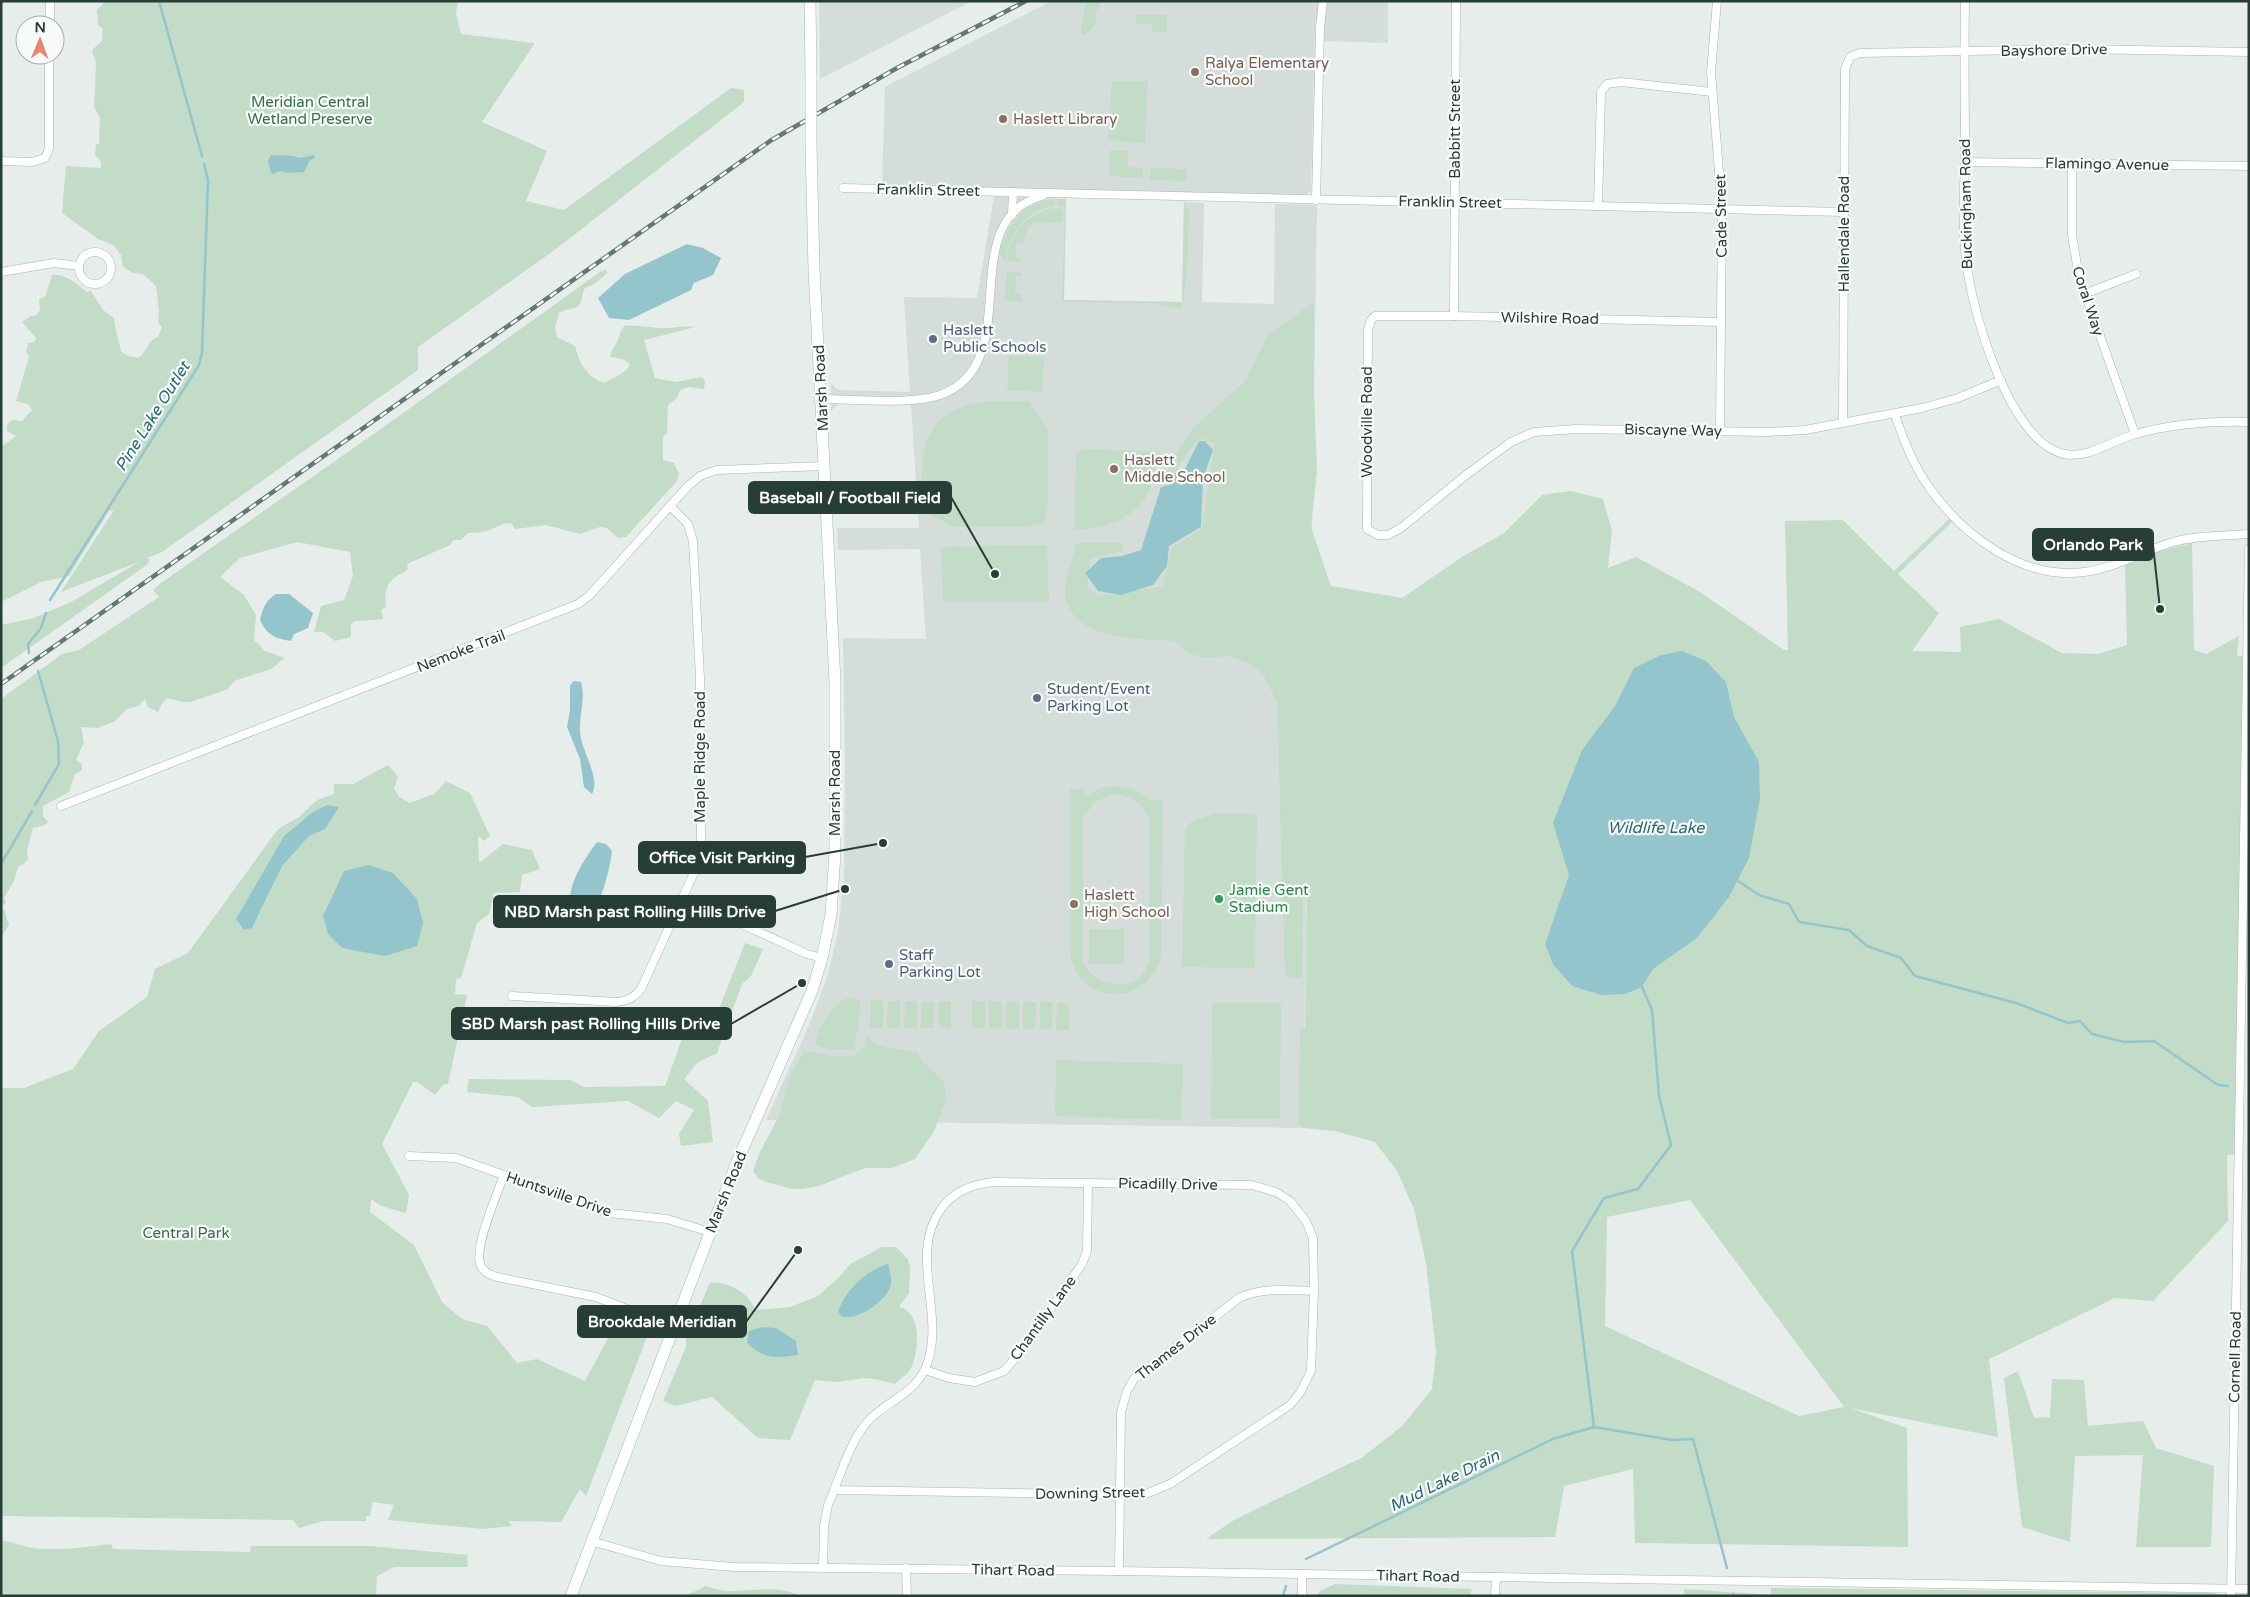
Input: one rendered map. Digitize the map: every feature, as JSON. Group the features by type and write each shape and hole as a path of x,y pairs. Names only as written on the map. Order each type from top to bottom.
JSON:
{"main road":[{"name":"Marsh Road","path":"571,1596 737,1162 802,1015 822,958 831,914 834,881 835,682 814,269 810,1"}],"street":[{"path":"50,1 50,15"},
{"path":"1316,200 1320,28 1323,1"},
{"name":"Babbitt Street","path":"1454,316 1456,1"},
{"name":"Cade Street","path":"1716,1 1712,52 1712,92 1722,210 1720,430"},
{"name":"Buckingham Road","path":"1965,1 1964,242 1967,270 1980,321 2001,380 2017,415 2029,431 2047,447 2056,452 2067,454 2088,452 2135,434 2202,424 2249,422"},
{"name":"Bayshore Drive","path":"1860,53 2077,49 2249,52"},
{"name":"Hallendale Road","path":"1843,423 1845,69 1850,57 1860,53"},
{"path":"1,161 32,162 45,158 49,149 49,65"},
{"path":"1598,206 1601,92 1607,84 1614,82 1712,92"},
{"name":"Flamingo Avenue","path":"1965,162 2249,166"},
{"name":"Coral Way","path":"2072,163 2072,235 2074,258 2084,294 2135,434"},
{"name":"Franklin Street","path":"843,188 1844,212"},
{"name":"Franklin Street","path":"1012,215 1013,192"},
{"name":"Franklin Street","path":"821,399 916,399 941,395 962,383 973,370 983,352 986,338 993,256 1000,234 1012,215 1032,199 1056,194"},
{"path":"97,252 108,258 111,270 105,280 93,284 82,277 80,266 86,255 97,252"},
{"path":"1,272 54,263 80,266"},
{"path":"2084,294 2136,274"},
{"name":"Wilshire Road","path":"1379,315 1721,322"},
{"name":"Woodville Road","path":"1372,533 1367,529 1368,330 1371,320 1379,315"},
{"name":"Biscayne Way","path":"1372,533 1384,536 1396,532 1466,475 1511,442 1534,432 1576,429 1790,432 1895,415 1958,398 2001,380"},
{"path":"1895,415 1901,433 1919,471 1944,506 1964,527 1986,544 2008,558 2028,566 2062,573 2085,572 2115,564 2177,541 2249,534"},
{"name":"Nemoke Trail","path":"61,806 575,606 589,596 694,481 712,471 825,466"},
{"name":"Maple Ridge Road","path":"512,996 616,1002 630,999 641,989 698,864 701,845 700,678 692,536 684,519 670,506"},
{"name":"Cornell Road","path":"2231,1592 2249,549"},
{"path":"683,897 807,954 822,958"},
{"name":"Huntsville Drive","path":"409,1156 456,1158 610,1213 667,1219 710,1232"},
{"path":"504,1175 480,1247 479,1261 484,1270 497,1277 596,1297 674,1327"},
{"name":"Picadilly Drive","path":"925,1370 932,1344 926,1247 934,1221 949,1200 969,1188 994,1182 1252,1185 1276,1192 1296,1207 1310,1230 1314,1247 1314,1291"},
{"name":"Chantilly Lane","path":"925,1370 975,1382 1004,1371 1020,1353 1082,1264 1087,1251 1088,1183"},
{"name":"Thames Drive","path":"1119,1571 1122,1405 1130,1385 1138,1374 1239,1298 1254,1292 1271,1290 1314,1291"},
{"name":"Downing Street","path":"835,1490 1120,1495 1148,1493 1170,1484 1290,1405 1305,1386 1313,1363 1314,1291"},
{"path":"823,1568 824,1520 856,1437 876,1413 904,1393 925,1370"},
{"name":"Tihart Road","path":"591,1541 648,1558 686,1565 1496,1577 2231,1592 2249,1589"},
{"path":"906,1568 907,1596"},
{"path":"1302,1574 1302,1596"},
{"path":"1495,1596 1496,1577"}],"shaded area":[{"path":"819,1 972,1 820,79"},
{"name":"Ralya Elementary School","path":"1051,1 1320,1 1315,27 1311,191 1304,195 882,186 885,87"},
{"path":"1326,1 1388,1 1388,43 1323,41"},
{"name":"Haslett High School","path":"994,196 1066,199 1064,300 1182,302 1184,202 1204,203 1202,302 1274,304 1275,204 1317,205 1303,1128 766,1120 810,1023 828,974 838,932 844,876 843,638 926,639 920,549 838,550 837,528 919,528 911,405 839,403 831,411 831,383 838,390 910,392 904,297 977,298"}],"green space":[{"name":"Meridian Central Wetland Preserve","path":"106,1 458,1 456,14 461,34 535,43 482,122 547,151 526,201 564,210 731,88 744,90 744,102 556,249 418,347 418,370 162,552 147,558 150,560 148,564 1,668 1,625 34,618 71,602 139,562 61,592 114,510 109,511 69,576 41,582 1,602 1,447 16,436 7,431 7,425 12,420 22,421 32,410 28,404 16,401 29,357 26,352 28,343 35,342 36,338 22,322 31,316 37,315 40,310 39,299 45,297 52,275 57,275 71,280 87,292 91,291 103,310 114,318 121,351 126,355 138,358 152,341 158,337 162,327 158,323 159,311 156,286 143,274 133,273 123,267 121,255 113,245 98,239 62,213 66,166 101,168 101,162 95,155 96,145 99,143 100,118 94,107 96,63 92,50 102,41 103,29 98,25 97,10"},
{"path":"1086,1 1102,1 1095,14 1096,23 1085,35 1081,32"},
{"path":"1136,15 1167,15 1167,32 1152,32 1152,24 1136,24"},
{"path":"1112,81 1148,81 1145,143 1108,140"},
{"path":"1110,150 1128,151 1128,167 1143,168 1143,178 1109,176"},
{"path":"1151,168 1186,169 1186,181 1150,180"},
{"path":"1054,199 1054,205 1035,212 1020,225 1010,242 1005,262 999,252 1006,232 1012,224 1034,205"},
{"path":"1058,199 1066,199 1064,300 1182,302 1184,202 1189,212 1187,271 1182,307 1177,308 1160,304 1062,302 1065,206 1057,205"},
{"path":"1057,208 1063,210 1062,223 1041,222 1032,225 1025,235 1023,243 1016,244 1016,259 1023,261 1007,262 1011,242 1022,226 1038,213"},
{"path":"606,269 607,273 602,278 585,288 579,305 559,313 555,328 557,337 575,346 579,358 588,373 604,383 626,371 630,364 623,359 610,357 624,326 695,327 644,340 655,378 676,382 701,377 705,380 704,389 689,387 680,390 677,398 668,405 667,433 663,437 663,460 674,463 679,474 677,481 626,537 618,538 607,528 600,527 580,534 546,525 515,529 512,524 506,523 484,532 468,533 461,540 453,540 450,545 407,564 408,569 390,582 385,598 386,607 381,610 383,619 355,621 351,624 351,637 335,641 323,632 314,632 321,606 344,600 353,576 350,552 297,542 240,558 220,577 244,595 256,615 254,640 265,651 285,658 271,669 234,681 228,689 191,702 167,698 158,712 148,707 145,699 139,706 127,709 115,721 98,728 81,727 84,742 76,760 82,764 82,770 75,774 69,792 43,806 43,816 48,822 45,825 33,828 27,850 28,859 18,867 14,881 4,898 6,902 3,906 9,925 1,937 1,699 62,654 79,650 159,597 153,590 161,583"},
{"path":"1007,271 1022,273 1021,276 1016,276 1015,293 1022,295 1022,301 1004,301"},
{"path":"1314,302 1314,392 1317,470 1311,527 1331,586 1402,598 1462,557 1504,533 1542,495 1570,491 1603,499 1612,531 1608,568 1636,557 1700,592 1784,650 1788,650 1785,521 1843,520 1894,571 1949,519 1952,522 1898,574 1939,613 1912,651 1961,652 1960,627 1999,619 2062,653 2098,654 2127,645 2125,565 2152,553 2192,543 2194,650 2206,654 2239,636 2237,656 2243,656 2234,1155 2227,1155 2228,1221 2153,1301 2115,1298 1989,1359 1998,1437 1850,1408 1907,1428 1908,1547 1635,1543 1633,1469 1564,1486 1555,1537 1206,1539 1234,1520 1363,1457 1402,1426 1432,1389 1436,1352 1426,1263 1414,1209 1397,1171 1375,1142 1335,1131 1303,1128 1303,1126 1298,1125 1300,1030 1305,1029 1307,882 1303,883 1302,979 1285,977 1277,702 1263,674 1246,662 1228,656 1205,658 1187,653 1175,641 1129,638 1097,631 1083,624 1073,614 1065,594 1065,587 1077,543 1123,543 1122,551 1090,558 1087,587 1099,597 1163,586 1172,548 1202,528 1215,443 1199,438 1171,477 1162,478 1192,429 1246,380 1268,335","holes":["1690,1200 1844,1407 1799,1416 1605,1326 1607,1217"]},
{"path":"1009,355 1044,357 1042,392 1007,390"},
{"path":"989,401 1029,401 1048,430 1048,503 1044,523 1024,527 953,527 921,509 924,451 929,436 937,423 949,413 966,406"},
{"path":"1083,449 1160,452 1152,483 1140,505 1131,513 1110,524 1074,530 1076,456"},
{"path":"1047,545 1049,602 943,602 941,547"},
{"name":"Central Park","path":"388,765 398,777 394,788 399,797 410,803 434,794 446,781 470,793 490,836 484,841 478,836 479,863 503,844 532,850 540,869 522,875 520,892 494,893 489,914 477,923 461,978 456,979 455,994 467,995 448,1084 444,1084 435,1095 417,1082 413,1082 382,1144 409,1195 406,1213 381,1206 371,1199 370,1212 414,1245 442,1302 462,1319 487,1326 517,1363 537,1359 585,1381 620,1316 658,1308 586,1496 580,1489 561,1522 508,1521 512,1526 483,1529 388,1520 394,1505 373,1502 370,1516 366,1516 366,1521 323,1521 299,1528 293,1520 1,1516 1,1088 24,1088 73,1069 99,1031 147,997 155,969 188,953 278,829 299,817 317,800 334,794 334,784 353,784"},
{"path":"1109,786 1131,788 1150,800 1163,800 1161,956 1153,974 1141,986 1127,993 1112,994 1097,990 1084,981 1074,968 1070,949 1070,789 1084,789 1085,798 1096,790","holes":["1111,795 1117,795 1139,803 1149,818 1149,962 1144,973 1136,980 1117,984 1097,978 1083,962 1083,818 1095,802"]},
{"name":"Jamie Gent Stadium","path":"1216,813 1257,814 1255,968 1182,967 1185,830 1191,822"},
{"path":"1089,929 1124,929 1124,964 1089,964"},
{"path":"745,943 763,949 751,976 742,984 717,1053 697,1063 684,1079 708,1101 713,1142 681,1146 679,1134 694,1110 676,1101 659,1118 628,1101 532,1107 518,1097 467,1092 469,1079 571,1080 584,1087 665,1086 682,1039 696,1032 709,1034"},
{"path":"851,997 859,1000 861,1011 854,1049 835,1050 818,1046 815,1040 833,1008 844,999"},
{"path":"871,1000 883,1000 883,1028 870,1028"},
{"path":"888,1001 900,1001 900,1028 887,1028"},
{"path":"905,1001 917,1001 917,1028 904,1028"},
{"path":"922,1001 934,1001 934,1028 921,1028"},
{"path":"938,1001 951,1001 951,1029 938,1028"},
{"path":"972,1001 985,1001 985,1028 972,1028"},
{"path":"989,1001 1002,1001 1002,1029 989,1028"},
{"path":"1006,1002 1019,1002 1019,1029 1006,1029"},
{"path":"1023,1002 1036,1002 1035,1029 1023,1029"},
{"path":"1040,1002 1053,1002 1052,1029 1040,1029"},
{"path":"1057,1003 1069,1003 1069,1030 1056,1030"},
{"path":"1212,1003 1281,1003 1280,1119 1211,1119"},
{"path":"867,1036 874,1043 884,1047 917,1052 923,1062 944,1081 946,1099 934,1131 915,1159 892,1168 865,1168 819,1186 802,1189 792,1189 759,1179 753,1171 760,1152 779,1116 790,1076 803,1053 813,1052 830,1056 855,1056 864,1046"},
{"path":"1056,1060 1183,1064 1181,1120 1055,1116"},
{"path":"882,1247 896,1247 908,1259 910,1268 909,1293 899,1307 907,1310 912,1317 917,1334 917,1344 910,1370 895,1384 863,1378 838,1382 815,1380 790,1440 758,1438 712,1397 675,1406 663,1401 686,1347 686,1337 710,1283 723,1284 737,1289 748,1298 755,1310 790,1307 818,1296 850,1264"},
{"path":"2018,1371 2034,1418 2050,1417 2052,1379 2084,1380 2088,1426 2143,1421 2156,1448 2214,1466 2211,1547 2136,1547 2143,1455 2075,1456 2070,1542 2022,1527 2004,1378"},
{"path":"1,1541 48,1549 111,1544 113,1549 250,1552 251,1546 370,1546 467,1555 468,1567 394,1567 377,1576 376,1596 1,1596"},
{"path":"1335,1584 1472,1589 1470,1596 1317,1596 1320,1591"},
{"path":"706,1586 726,1591 773,1589 791,1592 800,1596 685,1596"},
{"path":"1771,1588 2213,1593 2223,1596 1685,1596 1684,1589 1771,1595"}],"water":[{"path":"271,155 300,158 314,155 315,158 310,160 304,172 287,173 280,171 273,174 268,162"},
{"path":"687,244 703,248 721,258 713,275 694,283 691,290 629,320 609,318 598,298 625,274"},
{"path":"1199,441 1205,441 1213,450 1203,479 1201,527 1169,546 1167,566 1153,585 1121,595 1098,591 1085,573 1101,558 1122,556 1141,550 1161,487 1169,485 1178,469 1185,469"},
{"path":"276,594 289,594 313,613 308,628 294,634 291,641 272,635 265,629 260,620 265,605"},
{"name":"Wildlife Lake","path":"1682,651 1706,661 1726,682 1734,717 1759,762 1760,799 1749,858 1729,897 1697,938 1653,969 1642,987 1625,994 1601,995 1572,986 1553,964 1545,944 1569,875 1553,823 1582,750 1615,706 1634,668 1661,655"},
{"path":"574,681 581,682 582,688 583,701 580,732 594,780 592,794 584,787 580,759 567,727 570,710 570,685"},
{"path":"327,805 339,807 325,829 309,836 282,866 252,928 244,930 236,919 284,836 313,812"},
{"path":"597,842 606,844 612,851 604,888 591,914 585,918 573,920 570,899 575,878"},
{"path":"369,865 393,873 417,899 423,923 417,946 385,956 342,948 328,934 323,916 344,871"},
{"path":"888,1264 891,1285 887,1294 869,1310 855,1316 841,1316 838,1311 852,1288 864,1276"},
{"path":"763,1327 776,1328 796,1341 798,1355 771,1356 753,1349 747,1343 749,1331"}],"waterway":[{"name":"Pine Lake Outlet","path":"159,1 202,156"},
{"name":"Pine Lake Outlet","path":"50,600 199,365 202,353 208,180 204,164"},
{"name":"Pine Lake Outlet","path":"29,653 28,644 41,628 46,613"},
{"name":"Pine Lake Outlet","path":"35,805 59,764 58,741 38,671"},
{"name":"Pine Lake Outlet","path":"1,864 32,811"},
{"path":"1738,881 1759,895 1789,904 1799,922 1849,930 1867,946 1901,958 1915,976 2016,1003 2068,1023 2080,1021 2092,1034 2124,1042 2154,1041 2218,1085 2228,1086"},
{"path":"1642,987 1652,1010 1659,1096 1671,1145 1638,1189 1604,1198 1572,1251 1594,1427 1672,1440 1693,1439 1727,1568"},
{"name":"Mud Lake Drain","path":"1306,1559 1553,1439 1594,1427"},
{"name":"Mud Lake Drain","path":"1283,1596 1286,1586"}],"railway":[{"path":"1,684 770,141 897,68 1026,1"}],"place":[{"name":"Ralya Elementary School","path":"1195,72"},
{"name":"Haslett Library","path":"1003,119"},
{"name":"Haslett Public Schools","path":"933,339"},
{"name":"Haslett Middle School","path":"1114,469"},
{"name":"Baseball / Football Field","path":"995,574"},
{"name":"Orlando Park","path":"2160,609"},
{"name":"Student/Event Parking Lot","path":"1037,698"},
{"name":"Office Visit Parking","path":"883,843"},
{"name":"NBD Marsh past Rolling Hills Drive","path":"845,889"},
{"name":"Jamie Gent Stadium","path":"1219,899"},
{"name":"Haslett High School","path":"1074,904"},
{"name":"Staff Parking Lot","path":"889,964"},
{"name":"SBD Marsh past Rolling Hills Drive","path":"802,983"},
{"name":"Brookdale Meridian","path":"798,1250"}]}
